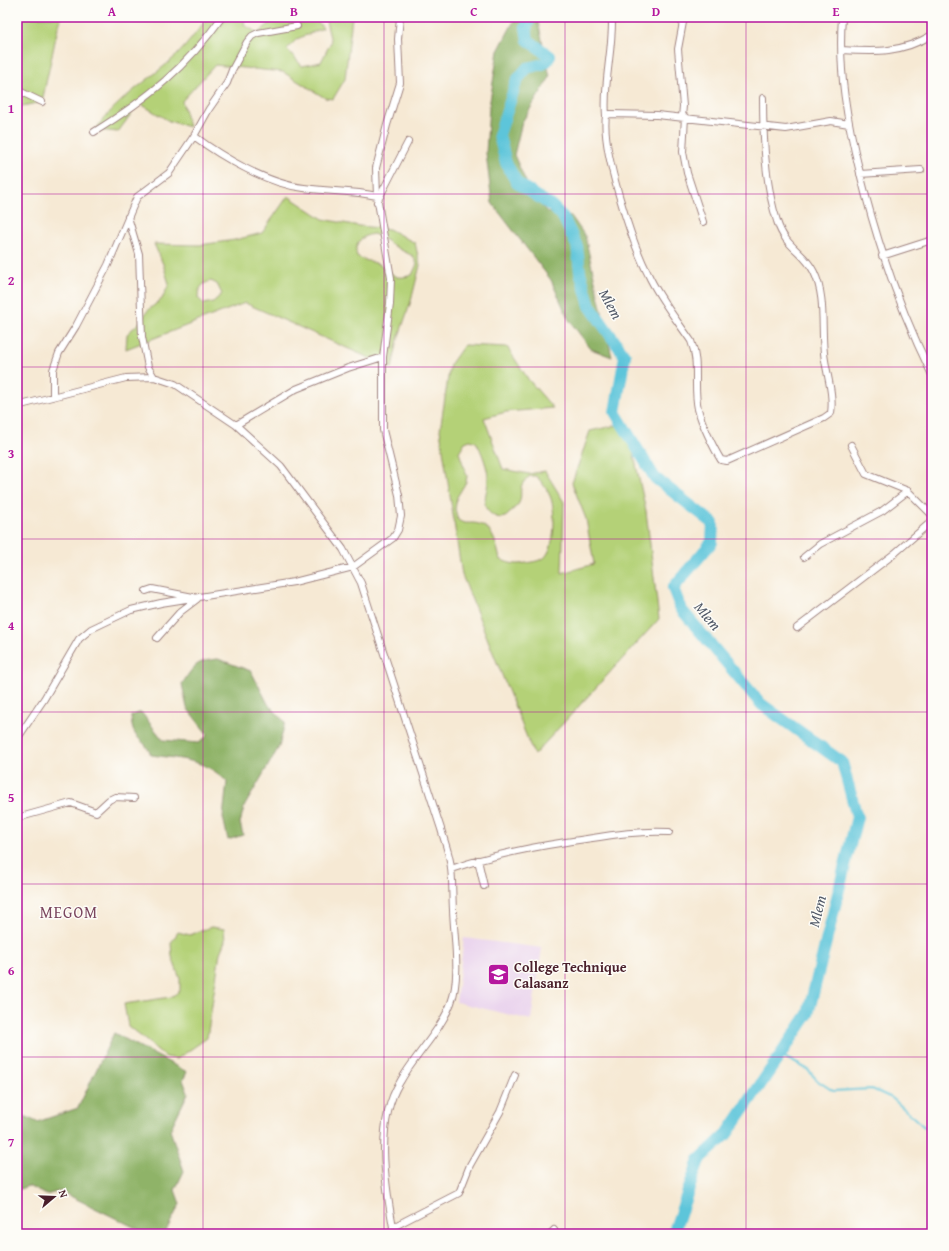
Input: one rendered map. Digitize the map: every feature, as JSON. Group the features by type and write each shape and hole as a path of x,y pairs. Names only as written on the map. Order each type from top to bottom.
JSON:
{"street":[{"path":"94,132 124,114 157,88 197,51 222,17"},
{"path":"17,739 44,698 74,647 85,633 131,610 161,603 294,582 353,567 393,538 398,530 401,516 399,495 383,430 383,357 390,304 391,278 377,199 376,168 387,125 400,84 398,39 400,17"},
{"path":"612,17 610,52 605,85 606,136 611,165 640,256 657,292 691,341 695,352 698,409 713,448 721,460 727,461 824,418 830,413 832,402 823,352 821,297 814,272 807,261 784,239 776,221 768,178 763,125 763,98"},
{"path":"684,17 678,49 683,106 683,152 687,173 703,222"},
{"path":"842,17 843,94 871,219 882,256 898,300 932,375"},
{"path":"53,396 53,370 58,353 76,326 108,265 137,196 169,173 227,83 244,47 252,36 258,33 297,26"},
{"path":"842,50 868,52 897,50 932,34"},
{"path":"17,90 42,102"},
{"path":"606,116 619,113 683,117 786,128 831,121 849,124"},
{"path":"194,136 229,159 259,174 288,185 303,188 345,190 377,199"},
{"path":"377,199 408,142"},
{"path":"860,174 921,170"},
{"path":"128,217 136,237 139,254 142,337 148,367 154,377"},
{"path":"882,256 932,240"},
{"path":"236,425 296,389 348,368 383,357"},
{"path":"17,406 126,378 154,377 175,384 236,425 289,474 318,513 353,567 374,618 403,714 441,829 451,869 456,974 452,998 446,1014 393,1093 387,1118 385,1169 387,1197 393,1227 391,1234"},
{"path":"851,445 866,474 908,491 932,515"},
{"path":"804,557 820,544 882,511 908,491"},
{"path":"797,628 894,554 932,521"},
{"path":"146,591 152,589 198,598"},
{"path":"157,638 180,612 198,598"},
{"path":"17,818 70,803 96,812 109,800 115,797 134,798"},
{"path":"451,869 478,860 539,845 627,832 669,832"},
{"path":"478,860 484,886"},
{"path":"393,1227 459,1193 470,1164 500,1112 515,1075"}],"shaded area":[{"name":"College Technique Calasanz","path":"464,938 542,948 531,1020 456,1002"}],"green space":[{"path":"17,17 62,17 58,27 42,102 17,107 17,94 19,91 17,78"},
{"path":"208,17 245,17 244,25 258,33 278,17 314,17 323,28 297,39 287,49 302,66 321,62 331,42 325,17 352,17 345,79 333,99 325,98 283,72 215,65 182,101 189,127 169,121 139,103 118,132 97,130 94,132 102,121 122,100 177,55"},
{"path":"516,17 537,17 550,77 522,122 514,155 531,193 547,212 571,216 585,236 612,357 591,349 569,320 551,280 492,203 486,153 489,107 498,51"},
{"path":"288,196 323,219 359,226 389,229 415,243 420,265 411,301 398,339 392,368 245,303 126,349 127,334 140,322 148,310 162,299 169,284 163,264 154,244 200,245 235,240 262,233","holes":["373,234 413,256 417,264 412,275 405,277 393,275 383,267 357,256 356,248 359,241","211,281 217,284 222,294 213,302 204,304 198,298 199,292 203,285"]},
{"path":"464,345 507,347 528,379 553,408 506,412 484,418 503,469 529,474 545,471 564,502 562,573 594,564 586,519 572,483 590,431 627,423 646,511 659,619 534,755 462,575 440,430 450,365","holes":["470,440 476,442 486,466 488,483 485,505 491,514 502,518 506,517 519,503 521,487 525,480 530,476 536,476 550,496 552,502 554,528 551,546 544,558 519,564 503,561 500,559 495,541 485,527 480,524 464,523 458,520 455,509 457,497 466,482 467,476 459,452 465,442"]},
{"path":"218,659 251,671 268,704 285,722 279,747 244,807 240,823 243,835 228,840 223,817 227,782 219,774 201,764 182,759 151,755 145,744 133,731 131,716 141,712 163,740 199,743 208,735 187,708 182,684 189,673 200,663"},
{"path":"211,927 224,929 225,941 220,953 207,1038 177,1059 166,1057 128,1026 124,1004 171,997 180,991 180,979 172,957 171,943 178,932 190,935"},
{"path":"114,1033 187,1072 183,1080 188,1093 170,1130 184,1171 175,1190 180,1204 166,1231 158,1234 148,1234 60,1191 46,1195 28,1186 17,1190 17,1113 37,1122 78,1108"}],"waterway":[{"name":"Mlem","path":"531,17 526,27 528,40 550,56 543,64 527,68 517,80 499,135 506,163 517,183 552,206 563,217 577,246 580,272 590,306 625,356 615,412 655,478 713,523 712,542 673,588 681,609 761,704 842,762 857,817 808,1014 727,1134 699,1160 673,1234"},
{"path":"780,1055 807,1069 818,1081 833,1091 872,1089 892,1098 923,1126 932,1130"}],"place":[{"name":"College Technique Calasanz","path":"499,975"}],"district":[{"name":"MEGOM","path":"69,912"}]}
